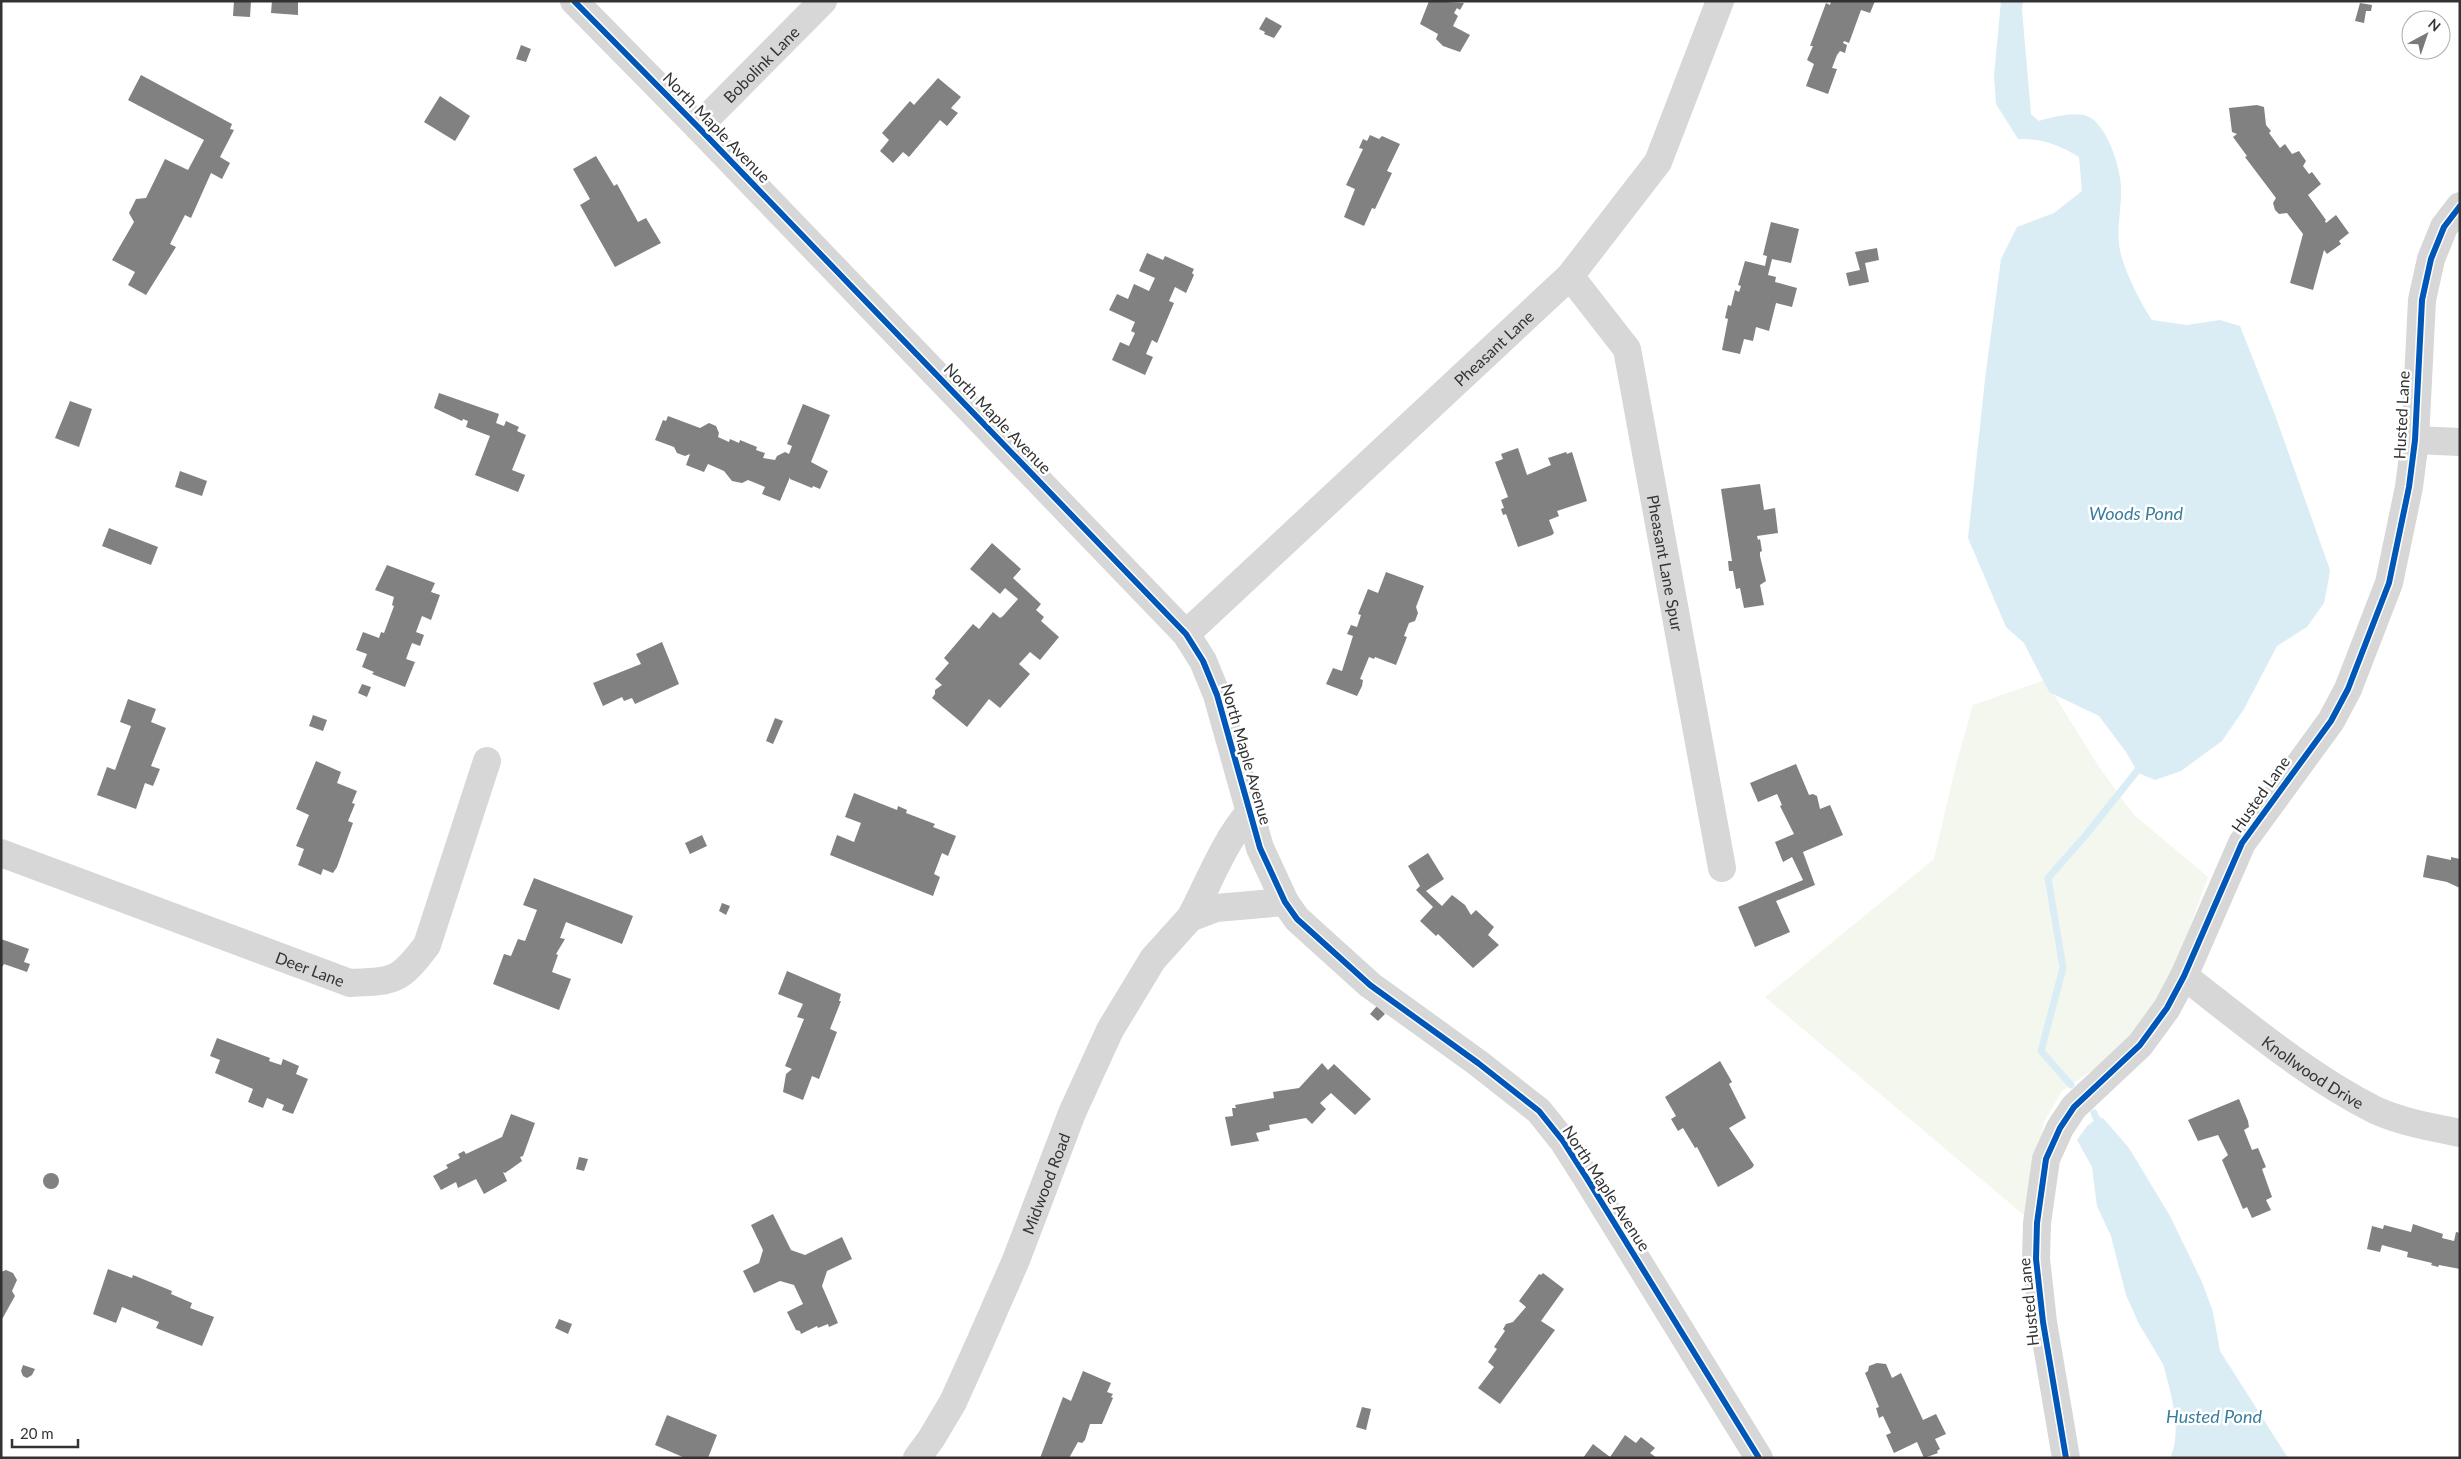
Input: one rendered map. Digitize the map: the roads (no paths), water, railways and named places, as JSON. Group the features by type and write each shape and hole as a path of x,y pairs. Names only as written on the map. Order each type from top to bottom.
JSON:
{"street":[{"name":"North Maple Avenue","path":"574,1 698,126 1186,634 1203,661 1218,695 1260,848 1285,902 1297,919 1370,985 1478,1063 1538,1111 1563,1141 1586,1177 1759,1458"},
{"name":"Bobolink Lane","path":"698,126 823,1"},
{"name":"Pheasant Lane","path":"1186,634 1570,276 1658,162 1720,1"},
{"name":"Husted Lane","path":"2066,1458 2043,1322 2036,1259 2037,1223 2046,1159 2060,1128 2074,1107 2140,1045 2167,1008 2184,976 2242,843 2331,721 2348,689 2389,583 2409,487 2415,440 2422,300 2431,259 2444,227 2460,206"},
{"name":"Pheasant Lane Spur","path":"1570,276 1627,349 1722,868"},
{"path":"2415,440 2460,442"},
{"name":"Deer Lane","path":"1,854 350,983 388,982 410,968 427,945 487,761"},
{"name":"Midwood Road","path":"917,1458 931,1439 953,1402 977,1349 1016,1260 1072,1113 1110,1030 1153,959 1190,918 1223,853 1240,824 1249,813"},
{"name":"Midwood Road","path":"1190,918 1216,908 1285,902"},
{"name":"Knollwood Drive","path":"2184,976 2267,1040 2330,1084 2377,1110 2427,1126 2460,1133"}],"water":[{"name":"Woods Pond","path":"2001,1 2023,1 2022,10 2031,114 2039,121 2073,114 2086,116 2097,123 2108,139 2116,159 2120,178 2120,253 2132,283 2152,320 2187,325 2220,320 2240,326 2274,412 2330,570 2324,603 2307,627 2277,646 2244,709 2222,741 2181,771 2155,780 2138,773 2126,752 2099,716 2049,692 2024,643 2006,627 1968,538 1985,379 2001,259 2017,227 2054,213 2082,191 2079,157 2050,143 2018,139 1996,104 1994,76"},
{"name":"Husted Pond","path":"2099,1117 2104,1119 2129,1148 2170,1216 2202,1282 2213,1312 2220,1351 2288,1458 2170,1458 2174,1448 2176,1426 2168,1381 2163,1364 2139,1324 2126,1295 2111,1236 2097,1206 2092,1167 2077,1140 2087,1126"}],"waterway":[{"path":"2071,1085 2041,1051 2063,968 2048,878 2085,836 2141,766"},
{"path":"2094,1113 2100,1126"}]}
